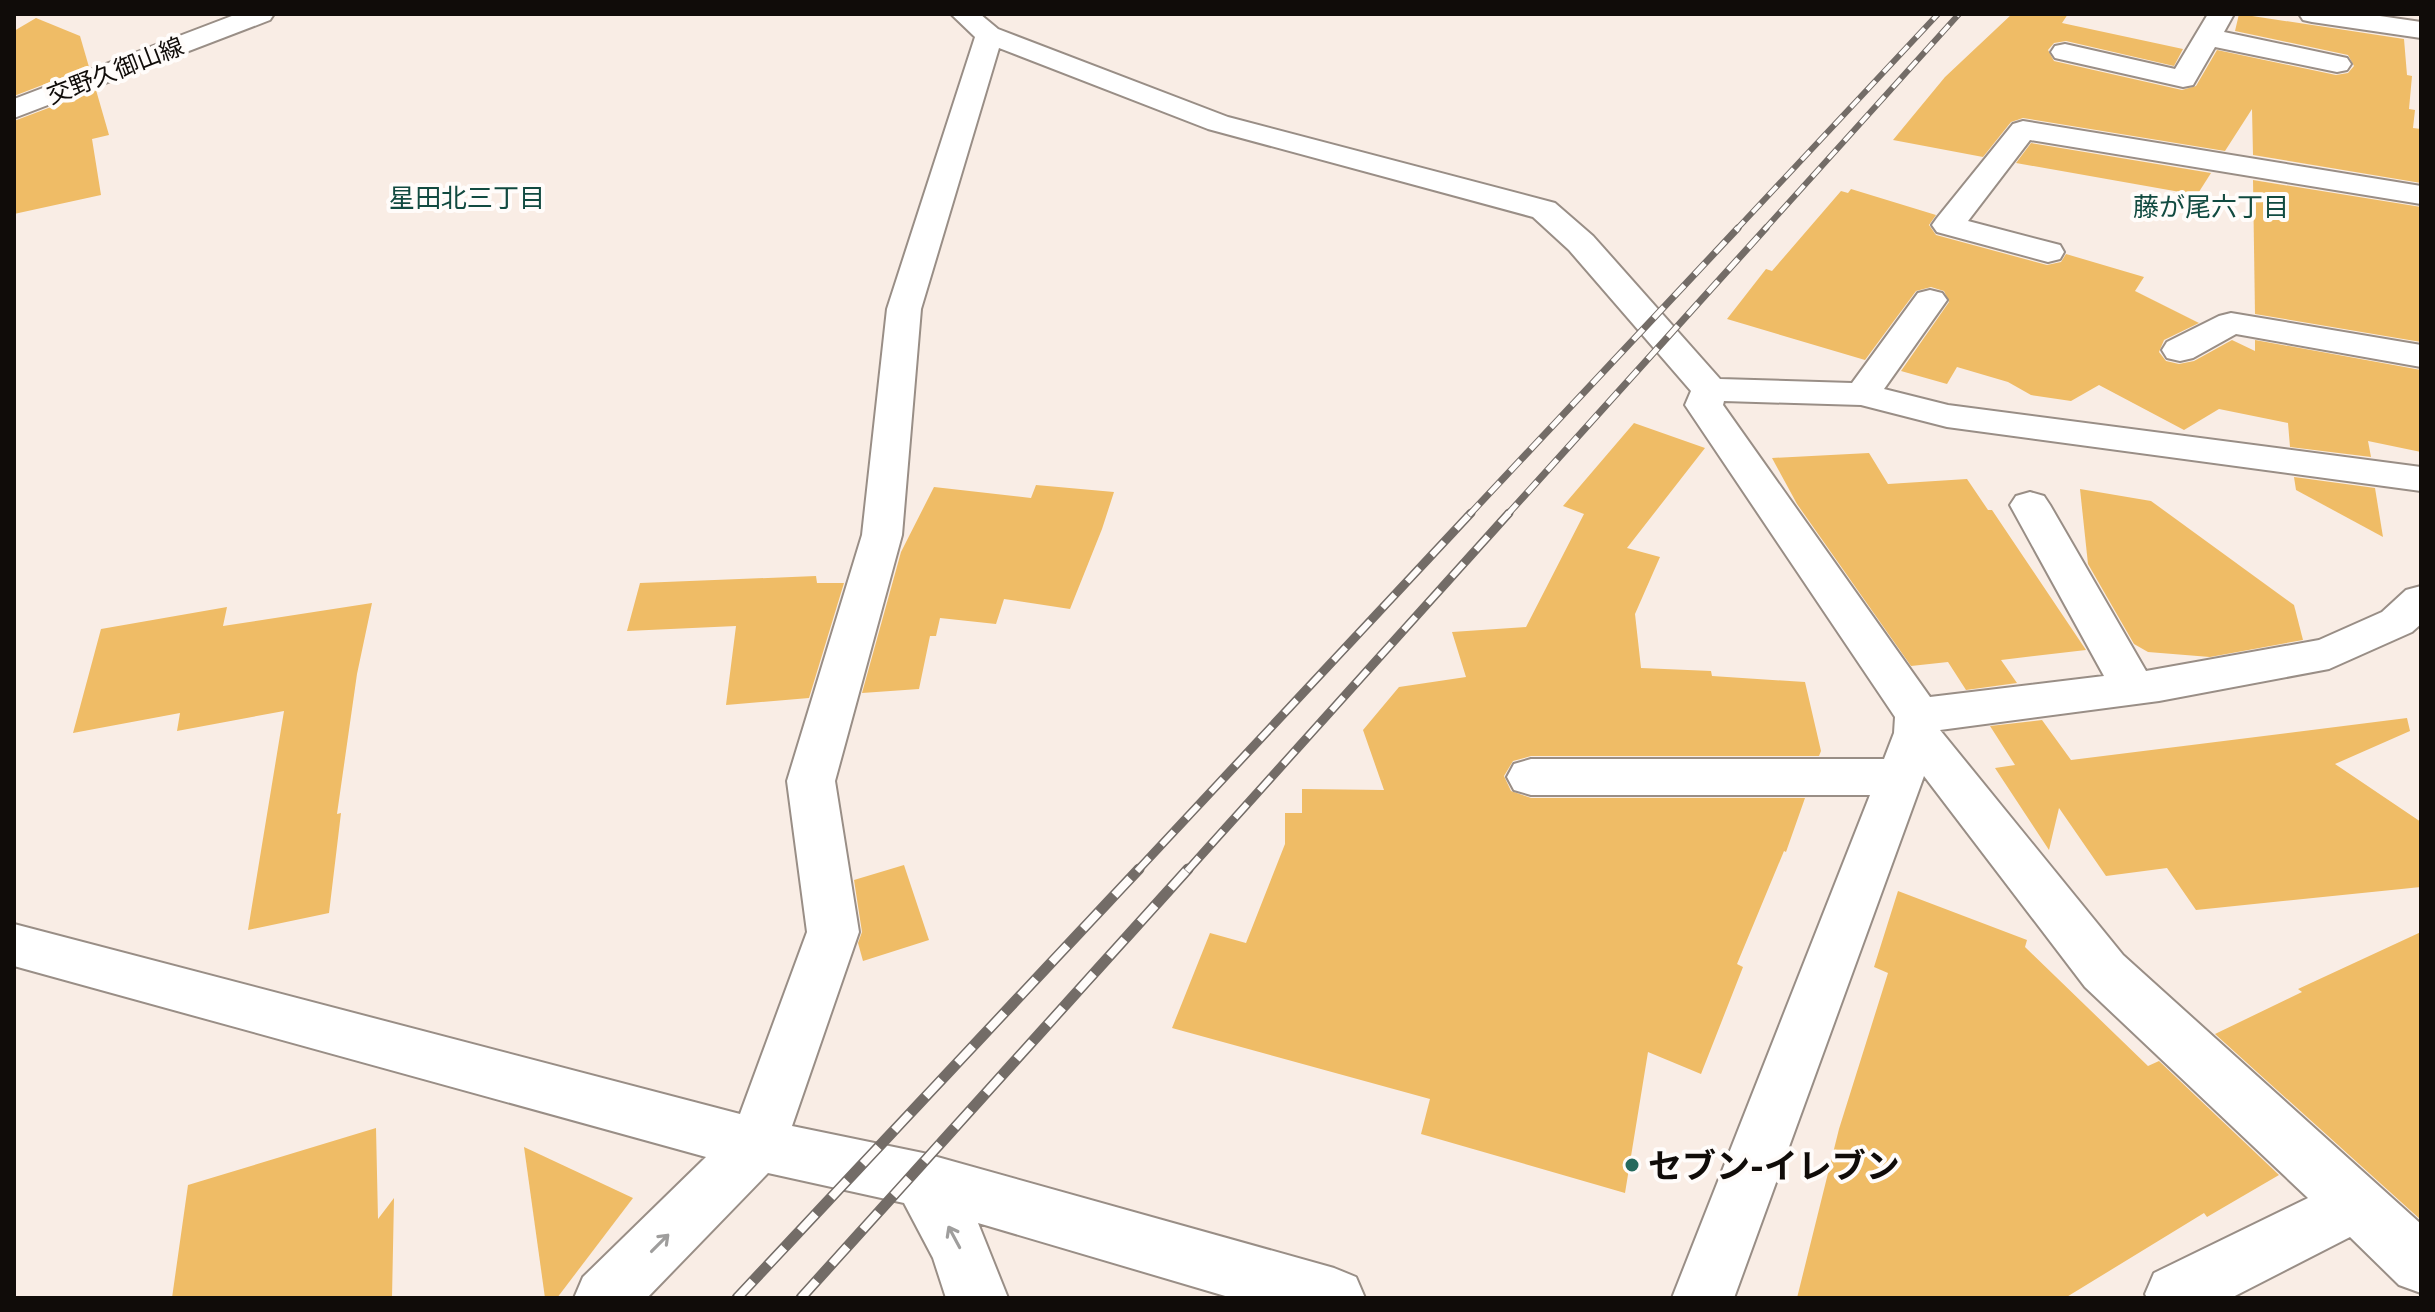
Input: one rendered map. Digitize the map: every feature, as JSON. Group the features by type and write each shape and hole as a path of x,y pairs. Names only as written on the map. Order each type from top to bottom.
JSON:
{"street":[{"name":"交野久御山線","path":"14,109 261,14"},
{"path":"2321,15 2421,30"},
{"path":"605,1298 757,1145 833,932 811,781 882,535 904,309 976,24 1218,123 1544,210 1581,243 1710,390 1862,394 1947,416 2421,479"},
{"path":"2065,52 2183,79 2214,25 2337,64"},
{"path":"2048,252 1938,233 2026,119 2421,195"},
{"path":"1862,394 1930,300"},
{"path":"2180,350 2231,323 2421,356"},
{"path":"1710,390 1704,405 1912,742 2104,971 2421,1264"},
{"path":"2030,505 2133,688"},
{"path":"1531,777 1912,742 2133,688 2329,654 2397,622 2421,600"},
{"path":"1703,1298 1912,742"},
{"path":"14,945 757,1145 923,1180 1334,1298"},
{"path":"923,1180 960,1249 977,1298"},
{"path":"2176,1294 2356,1204"}],"building":[{"path":"2012,14 2068,14 2062,23 2183,49 2174,66 2066,41 2054,43 2048,50 2054,61 2182,90 2196,86 2217,50 2336,75 2348,73 2354,66 2348,55 2235,31 2239,14 2404,39 2407,75 2412,76 2409,109 2415,110 2413,128 2421,129 2421,183 2253,155 2252,109 2225,151 2023,118 2011,122 1983,157 1893,140 1945,77"},
{"path":"36,18 80,36 89,67 14,96 14,31"},
{"path":"96,90 109,135 92,139 101,195 14,214 14,121"},
{"path":"2031,143 2211,173 2197,195 2016,163"},
{"path":"2253,180 2421,207 2421,342 2255,314"},
{"path":"1851,189 1936,215 1929,225 1936,235 2047,265 2061,262 2066,254 2144,277 2135,291 2199,323 2164,340 2159,352 2166,361 2179,364 2194,361 2232,340 2255,351 2255,340 2421,370 2421,452 2368,441 2371,457 2290,447 2288,423 2219,409 2184,430 2099,385 2071,401 2031,395 2008,382 1957,367 1947,384 1901,371 1949,302 1944,291 1931,287 1916,291 1865,360 1727,319 1766,269 1772,271 1841,191 1848,193"},
{"path":"1634,423 1705,448 1627,548 1660,557 1635,614 1641,668 1711,671 1712,676 1805,682 1821,751 1819,756 1531,756 1513,761 1504,776 1511,791 1531,798 1805,798 1786,852 1737,964 1743,967 1701,1074 1648,1052 1625,1193 1421,1134 1430,1099 1172,1028 1210,933 1246,943 1285,844 1285,813 1302,813 1302,789 1384,790 1363,730 1399,687 1466,677 1452,632 1526,627 1584,514 1563,506"},
{"path":"1869,453 1888,484 1967,479 1988,510 1992,510 2086,650 2001,660 2017,683 1966,690 1948,662 1911,666 1797,504 1772,458"},
{"path":"2294,477 2375,488 2383,537 2296,490"},
{"path":"1036,485 1114,492 1070,609 1004,599 996,624 940,618 936,636 930,636 919,689 862,693 901,552 934,487 1031,498"},
{"path":"2080,489 2151,501 2294,605 2303,640 2210,657 2148,652 2134,644 2088,564"},
{"path":"816,576 817,583 844,583 809,698 726,705 736,626 627,631 640,583"},
{"path":"372,603 357,674 337,814 341,813 329,913 248,930 284,711 177,731 180,713 73,733 101,629 227,607 223,626"},
{"path":"2407,718 2410,731 2335,764 2421,822 2421,887 2196,910 2167,868 2106,876 2059,808 2049,850 1995,768 2015,765 1990,726 2042,720 2071,760"},
{"path":"904,865 929,940 863,961 858,943 862,932 854,880"},
{"path":"1898,891 2027,940 2025,947 2148,1066 2159,1061 2279,1175 2207,1217 2204,1213 2065,1298 1797,1298 1839,1129 1888,973 1874,967"},
{"path":"2421,932 2421,1220 2215,1034 2302,992 2298,989"},
{"path":"376,1128 378,1219 394,1198 392,1298 172,1298 188,1185"},
{"path":"524,1147 633,1198 557,1298 545,1298"}],"railway":[{"path":"1736,230 1938,14"},
{"path":"1764,230 1959,14"},
{"path":"1469,515 1738,228"},
{"path":"1507,515 1766,228"},
{"path":"1137,871 1471,513"},
{"path":"1187,871 1509,513"},
{"path":"737,1298 1139,869"},
{"path":"801,1298 1188,869"}],"place":[{"name":"セブン-イレブン","path":"1632,1165"}],"district":[{"name":"星田北三丁目","path":"467,197"},
{"name":"藤が尾六丁目","path":"2211,206"}]}
